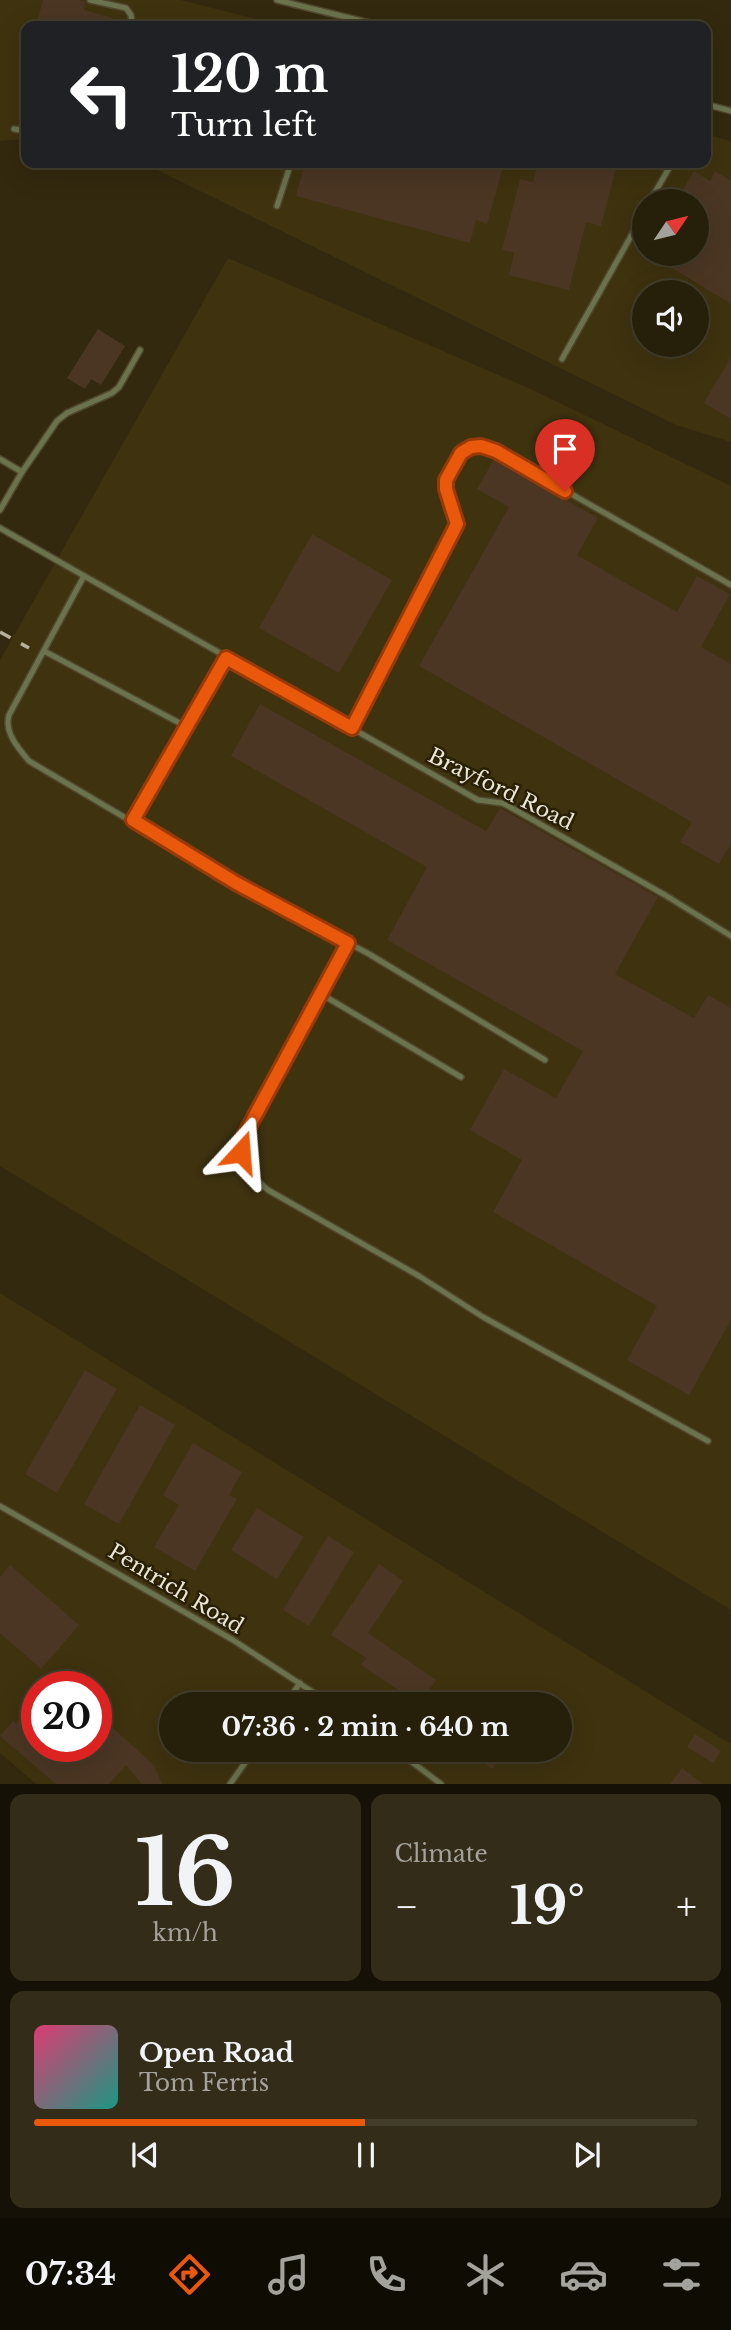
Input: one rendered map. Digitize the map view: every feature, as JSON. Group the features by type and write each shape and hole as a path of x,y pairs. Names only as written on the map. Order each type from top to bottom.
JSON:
{"lane":[{"path":"90,0 126,8 132,21"},
{"path":"277,0 362,21"},
{"path":"711,106 731,111"},
{"path":"13,129 21,130"},
{"path":"277,206 288,168"},
{"path":"657,189 669,168"},
{"path":"562,359 632,234"},
{"path":"0,510 57,421 67,413 102,399 119,387 140,349"},
{"path":"352,728 457,524 446,489 446,480 461,453 471,447 481,446 496,451 731,585"},
{"path":"0,459 22,472"},
{"name":"Brayford Road","path":"0,528 478,800 502,803 510,807 665,895 731,936"},
{"path":"84,576 9,715 7,722 16,744 29,761 236,883 348,943 545,1060"},
{"path":"44,651 187,727"},
{"path":"133,820 226,658"},
{"path":"348,943 240,1144 244,1159 259,1183 268,1191 419,1276 483,1318 708,1441"},
{"path":"321,995 461,1077"},
{"name":"Pentrich Road","path":"0,1506 120,1573 313,1692"},
{"path":"294,1692 300,1683"},
{"path":"230,1784 246,1762"},
{"path":"412,1762 441,1784"}],"shaded area":[{"path":"0,0 181,0 263,21 21,21 21,139 0,141"},
{"path":"711,136 731,141 731,442 676,425 153,168 711,168"},
{"path":"228,258 533,390 731,486 731,1610 0,1166 0,660"},
{"path":"0,1293 731,1744 731,1784 36,1784 0,1753"}],"building":[{"path":"43,0 78,0 85,2 84,10 122,21 37,21"},
{"path":"304,168 503,168 487,224 476,220 470,243 296,196"},
{"path":"537,168 616,168 601,226 586,222 569,290 509,275 514,253 502,250 520,179 533,182"},
{"path":"694,171 710,181 715,171 731,181 731,304 709,291 709,280 692,280 669,266 709,266 709,189 683,189"},
{"path":"98,329 125,346 101,385 91,379 85,389 67,378"},
{"path":"731,357 731,419 704,403"},
{"path":"494,459 598,518 577,555 677,612 697,576 730,594 701,647 731,664 731,843 719,864 680,842 692,822 419,666 509,507 477,489"},
{"path":"312,534 392,580 339,673 259,628"},
{"path":"260,704 486,831 500,808 658,897 615,974 694,1018 708,995 731,1008 731,1320 689,1395 627,1360 657,1306 493,1212 522,1160 470,1130 504,1069 556,1098 583,1051 387,940 427,867 231,756"},
{"path":"85,1370 117,1389 57,1493 25,1474"},
{"path":"140,1405 175,1425 119,1524 84,1504"},
{"path":"193,1443 242,1472 229,1495 237,1499 195,1571 154,1547 179,1505 163,1495"},
{"path":"257,1508 304,1537 277,1579 231,1550"},
{"path":"328,1536 354,1552 309,1626 283,1610"},
{"path":"379,1564 403,1581 368,1633 436,1680 428,1692 401,1692 361,1665 366,1658 331,1635"},
{"path":"10,1565 79,1625 41,1669 0,1633 0,1577"},
{"path":"21,1718 21,1754 0,1736 13,1721 16,1724"},
{"path":"112,1727 154,1765 162,1784 142,1784 126,1765 109,1784 56,1784 30,1762 112,1762"},
{"path":"695,1734 721,1751 713,1763 687,1747"},
{"path":"483,1762 497,1762 492,1769"},
{"path":"682,1768 703,1784 670,1784"}],"railway":[{"path":"0,632 29,648"}],"route":[{"path":"241,1152 240,1144 244,1136 348,943 236,883 133,820 226,658 352,728 457,524 446,489 446,480 461,453 471,447 481,446 496,451 565,491"}]}
